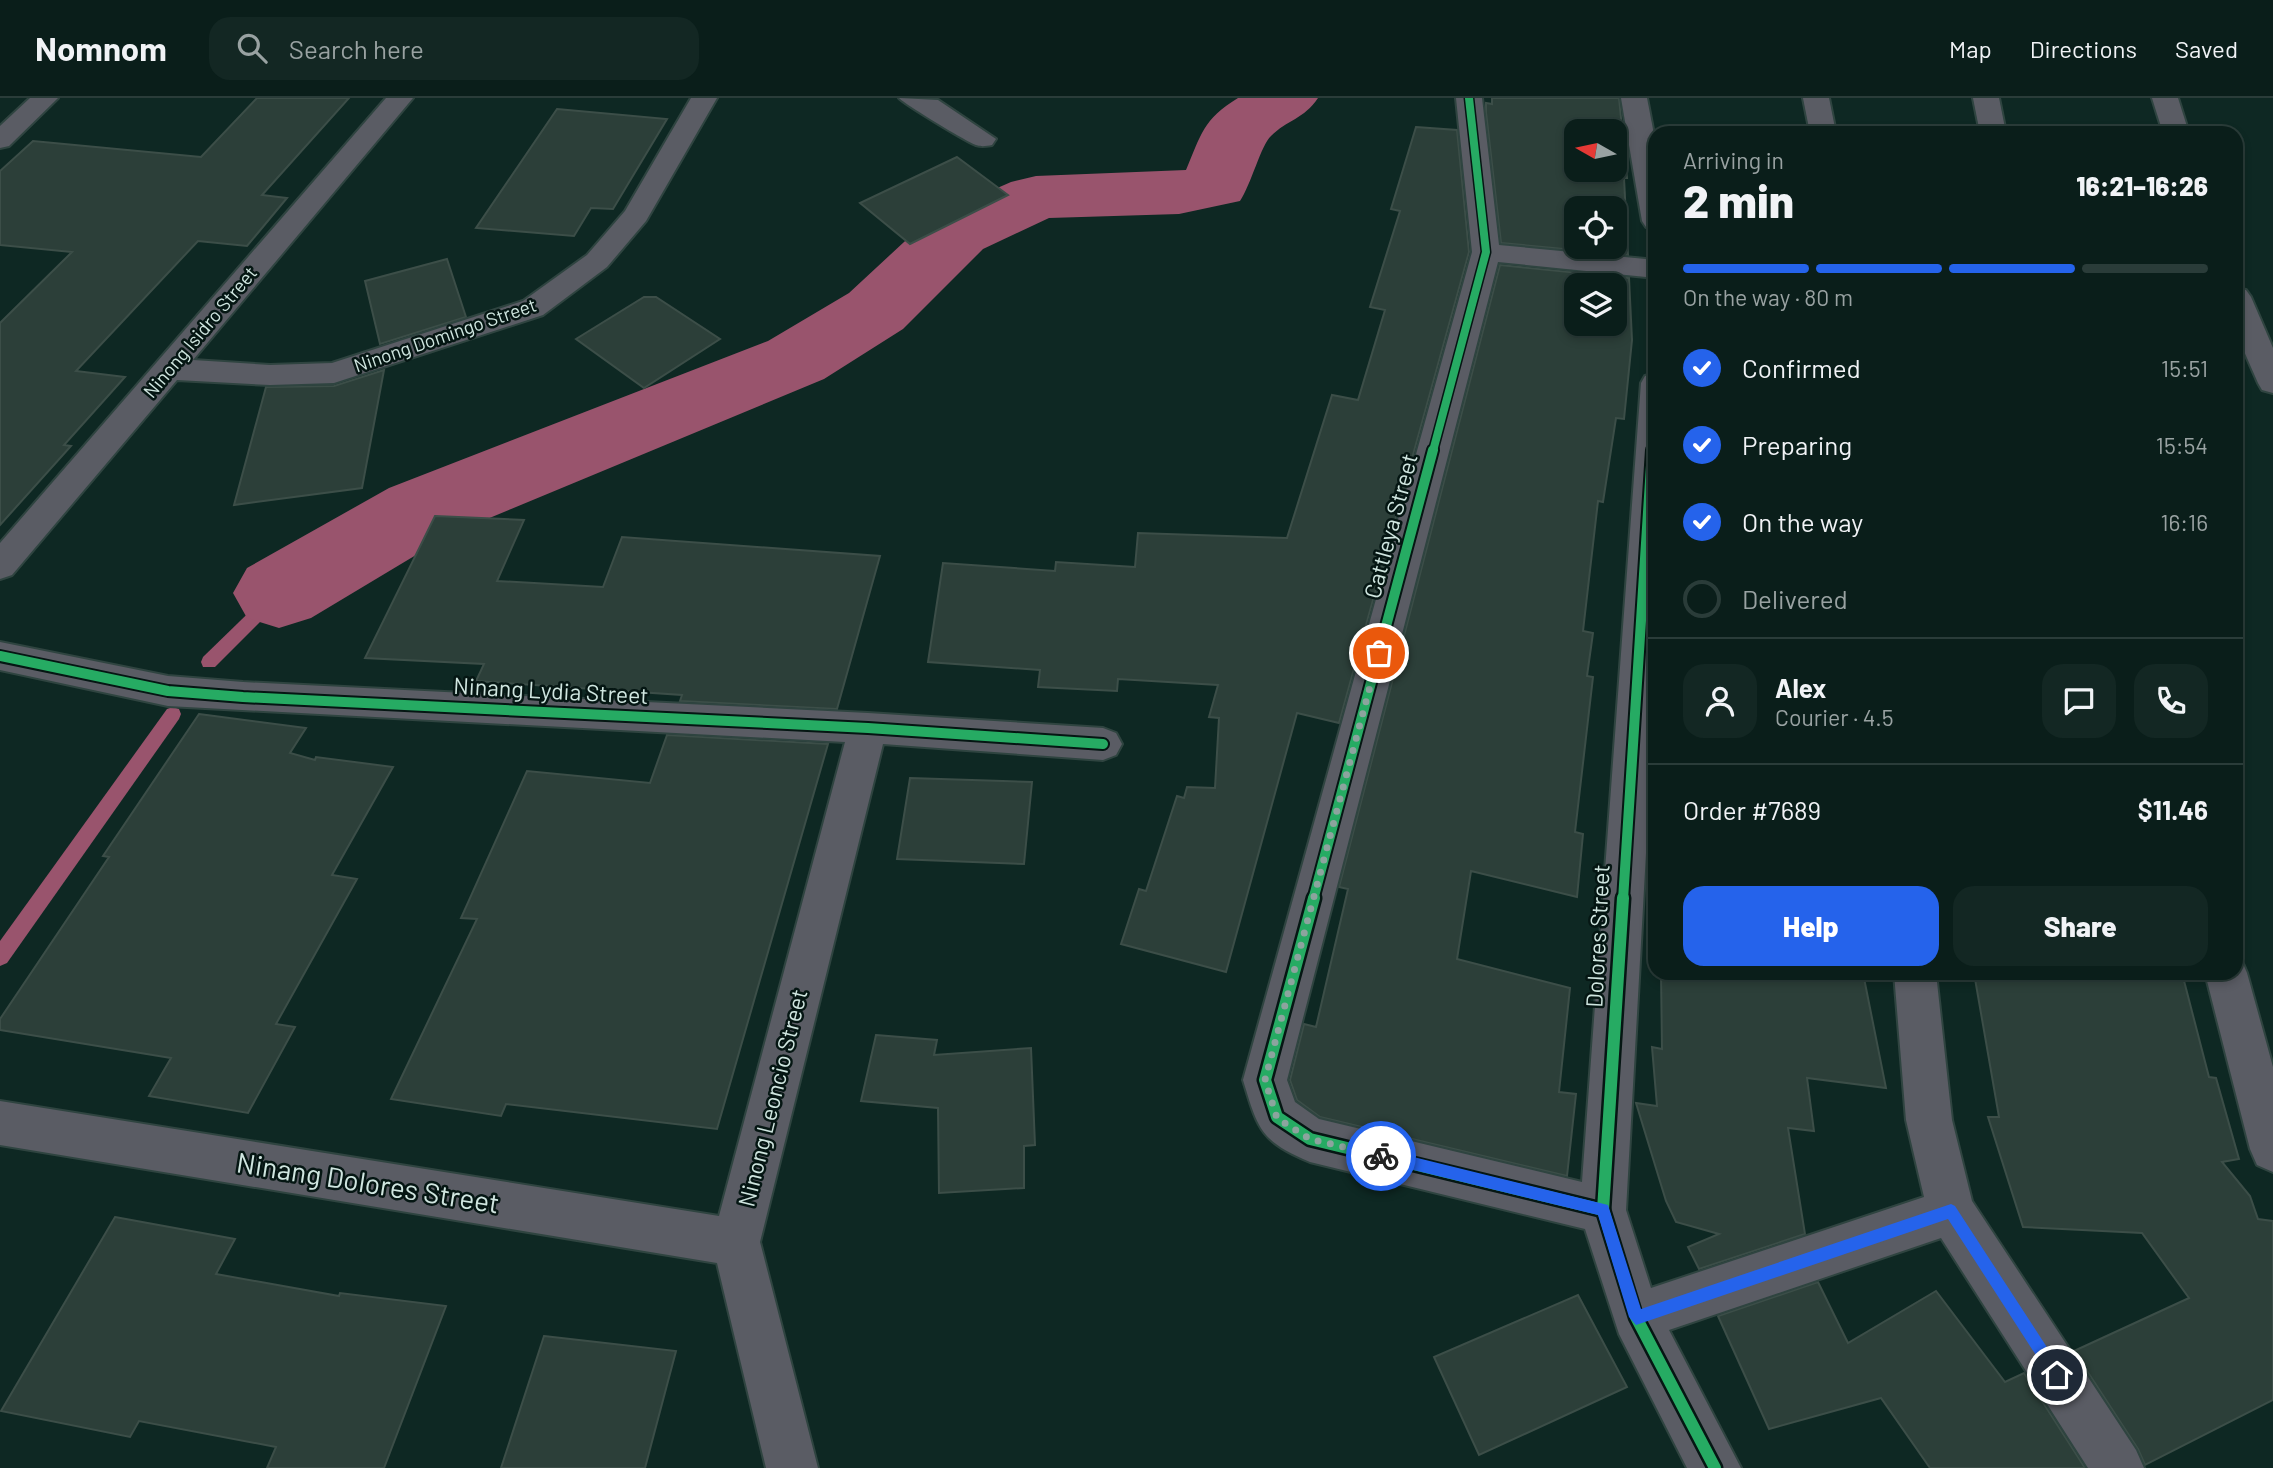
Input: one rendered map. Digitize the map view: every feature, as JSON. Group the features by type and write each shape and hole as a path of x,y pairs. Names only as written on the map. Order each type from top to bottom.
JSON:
{"street":[{"path":"0,140 45,98"},
{"name":"Ninong Isidro Street","path":"0,566 400,98"},
{"name":"Ninong Domingo Street","path":"169,369 270,375 334,373 533,309 597,261 636,215 704,98"},
{"path":"912,98 929,105 983,139"},
{"name":"Cattleya Street","path":"1469,98 1486,252 1265,1080 1277,1118 1310,1139 1603,1210"},
{"path":"1634,98 1648,176"},
{"path":"1815,98 1821,126"},
{"path":"1986,98 1992,126"},
{"path":"2165,98 2174,126"},
{"path":"1486,252 1648,268"},
{"path":"2243,312 2273,383"},
{"name":"Dolores Street","path":"1648,508 1603,1210 1636,1317 1715,1468"},
{"name":"Ninang Lydia Street","path":"0,656 168,691 243,697 868,728 1103,744"},
{"name":"Ninong Leoncio Street","path":"792,1468 736,1242 868,728"},
{"path":"1915,980 1929,1120 1951,1211 2118,1468"},
{"path":"2228,980 2273,1149"},
{"name":"Ninang Dolores Street","path":"0,1123 736,1242"},
{"path":"1636,1317 1951,1211"}],"building":[{"path":"257,98 349,98 262,195 287,198 247,246 198,241 76,371 125,377 64,445 71,446 0,525 0,323 72,252 0,245 0,171 33,141 201,157"},
{"path":"1492,98 1619,98 1621,119 1564,119 1564,182 1624,182 1625,196 1564,196 1564,249 1501,243 1486,103 1492,104"},
{"path":"557,109 667,119 613,209 591,208 574,236 476,228"},
{"path":"1416,127 1457,130 1469,252 1339,723 1297,713 1226,972 1121,944 1139,889 1146,891 1177,796 1184,798 1187,787 1215,788 1219,718 1209,717 1218,685 1118,679 1117,691 1038,687 1040,670 928,662 943,563 1055,571 1056,562 1135,567 1138,533 1287,538 1332,395 1358,400 1385,310 1370,307 1400,211 1391,209"},
{"path":"957,157 1008,195 910,244 860,203"},
{"path":"447,259 466,317 380,344 365,281"},
{"path":"1500,265 1579,273 1564,273 1564,336 1627,336 1629,278 1632,340 1624,419 1616,418 1603,502 1598,501 1583,631 1593,633 1587,676 1593,677 1575,832 1583,834 1577,897 1471,871 1457,959 1570,988 1559,1092 1576,1094 1567,1176 1320,1117 1297,1100 1290,1080 1304,1024 1316,1027 1348,889 1339,887"},
{"path":"644,297 656,297 720,339 644,388 576,339"},
{"path":"384,370 362,488 234,505 266,387 334,386"},
{"path":"435,516 524,520 497,581 603,587 622,537 880,556 837,709 680,701 682,695 476,681 484,664 365,658"},
{"path":"199,714 306,728 290,753 315,760 316,757 393,767 332,875 357,879 276,1024 295,1027 248,1113 149,1096 171,1058 0,1030 0,1019 109,857 103,856"},
{"path":"667,735 828,744 717,1129 506,1104 501,1116 391,1099 477,919 461,918 527,771 650,783"},
{"path":"910,778 1032,782 1024,864 897,859"},
{"path":"1661,980 1864,980 1886,1088 1807,1078 1814,1131 1788,1128 1805,1234 1699,1269 1688,1247 1719,1234 1676,1222 1666,1201 1636,1103 1657,1106 1652,1047 1662,1049"},
{"path":"1975,980 2184,980 2209,1077 2216,1078 2239,1159 2222,1162 2250,1196 2258,1219 2273,1221 2273,1400 2145,1465 2138,1449 2074,1351 2189,1298 2142,1233 2023,1227 1988,1117 1999,1117"},
{"path":"876,1035 937,1040 934,1055 1031,1048 1035,1145 1024,1146 1024,1188 939,1193 938,1108 861,1101"},
{"path":"115,1217 235,1239 216,1274 339,1296 340,1293 446,1306 384,1468 267,1468 276,1447 139,1421 130,1437 1,1411"},
{"path":"1818,1282 1848,1343 1936,1291 2005,1382 2024,1373 2085,1468 1930,1468 1881,1398 1769,1429 1718,1316"},
{"path":"1578,1295 1627,1387 1479,1455 1434,1357"},
{"path":"544,1336 676,1351 645,1468 501,1468"}],"waterway":[{"path":"279,593 420,511 796,360 876,311 957,233 1036,197 1179,193 1215,186 1239,126 1285,98"},
{"path":"209,662 279,593"},
{"path":"0,957 173,714"}],"cycle path":[{"path":"1469,98 1486,252 1265,1080 1277,1117 1310,1139 1603,1210"},
{"path":"1648,508 1603,1210 1636,1317 1715,1468"},
{"path":"0,656 168,691 243,697 868,728 1103,744"}],"way so far":[{"path":"1379,653 1265,1080 1277,1118 1310,1139 1381,1156"}],"route":[{"path":"1381,1156 1603,1210 1636,1317 1951,1211 2057,1375"}]}
